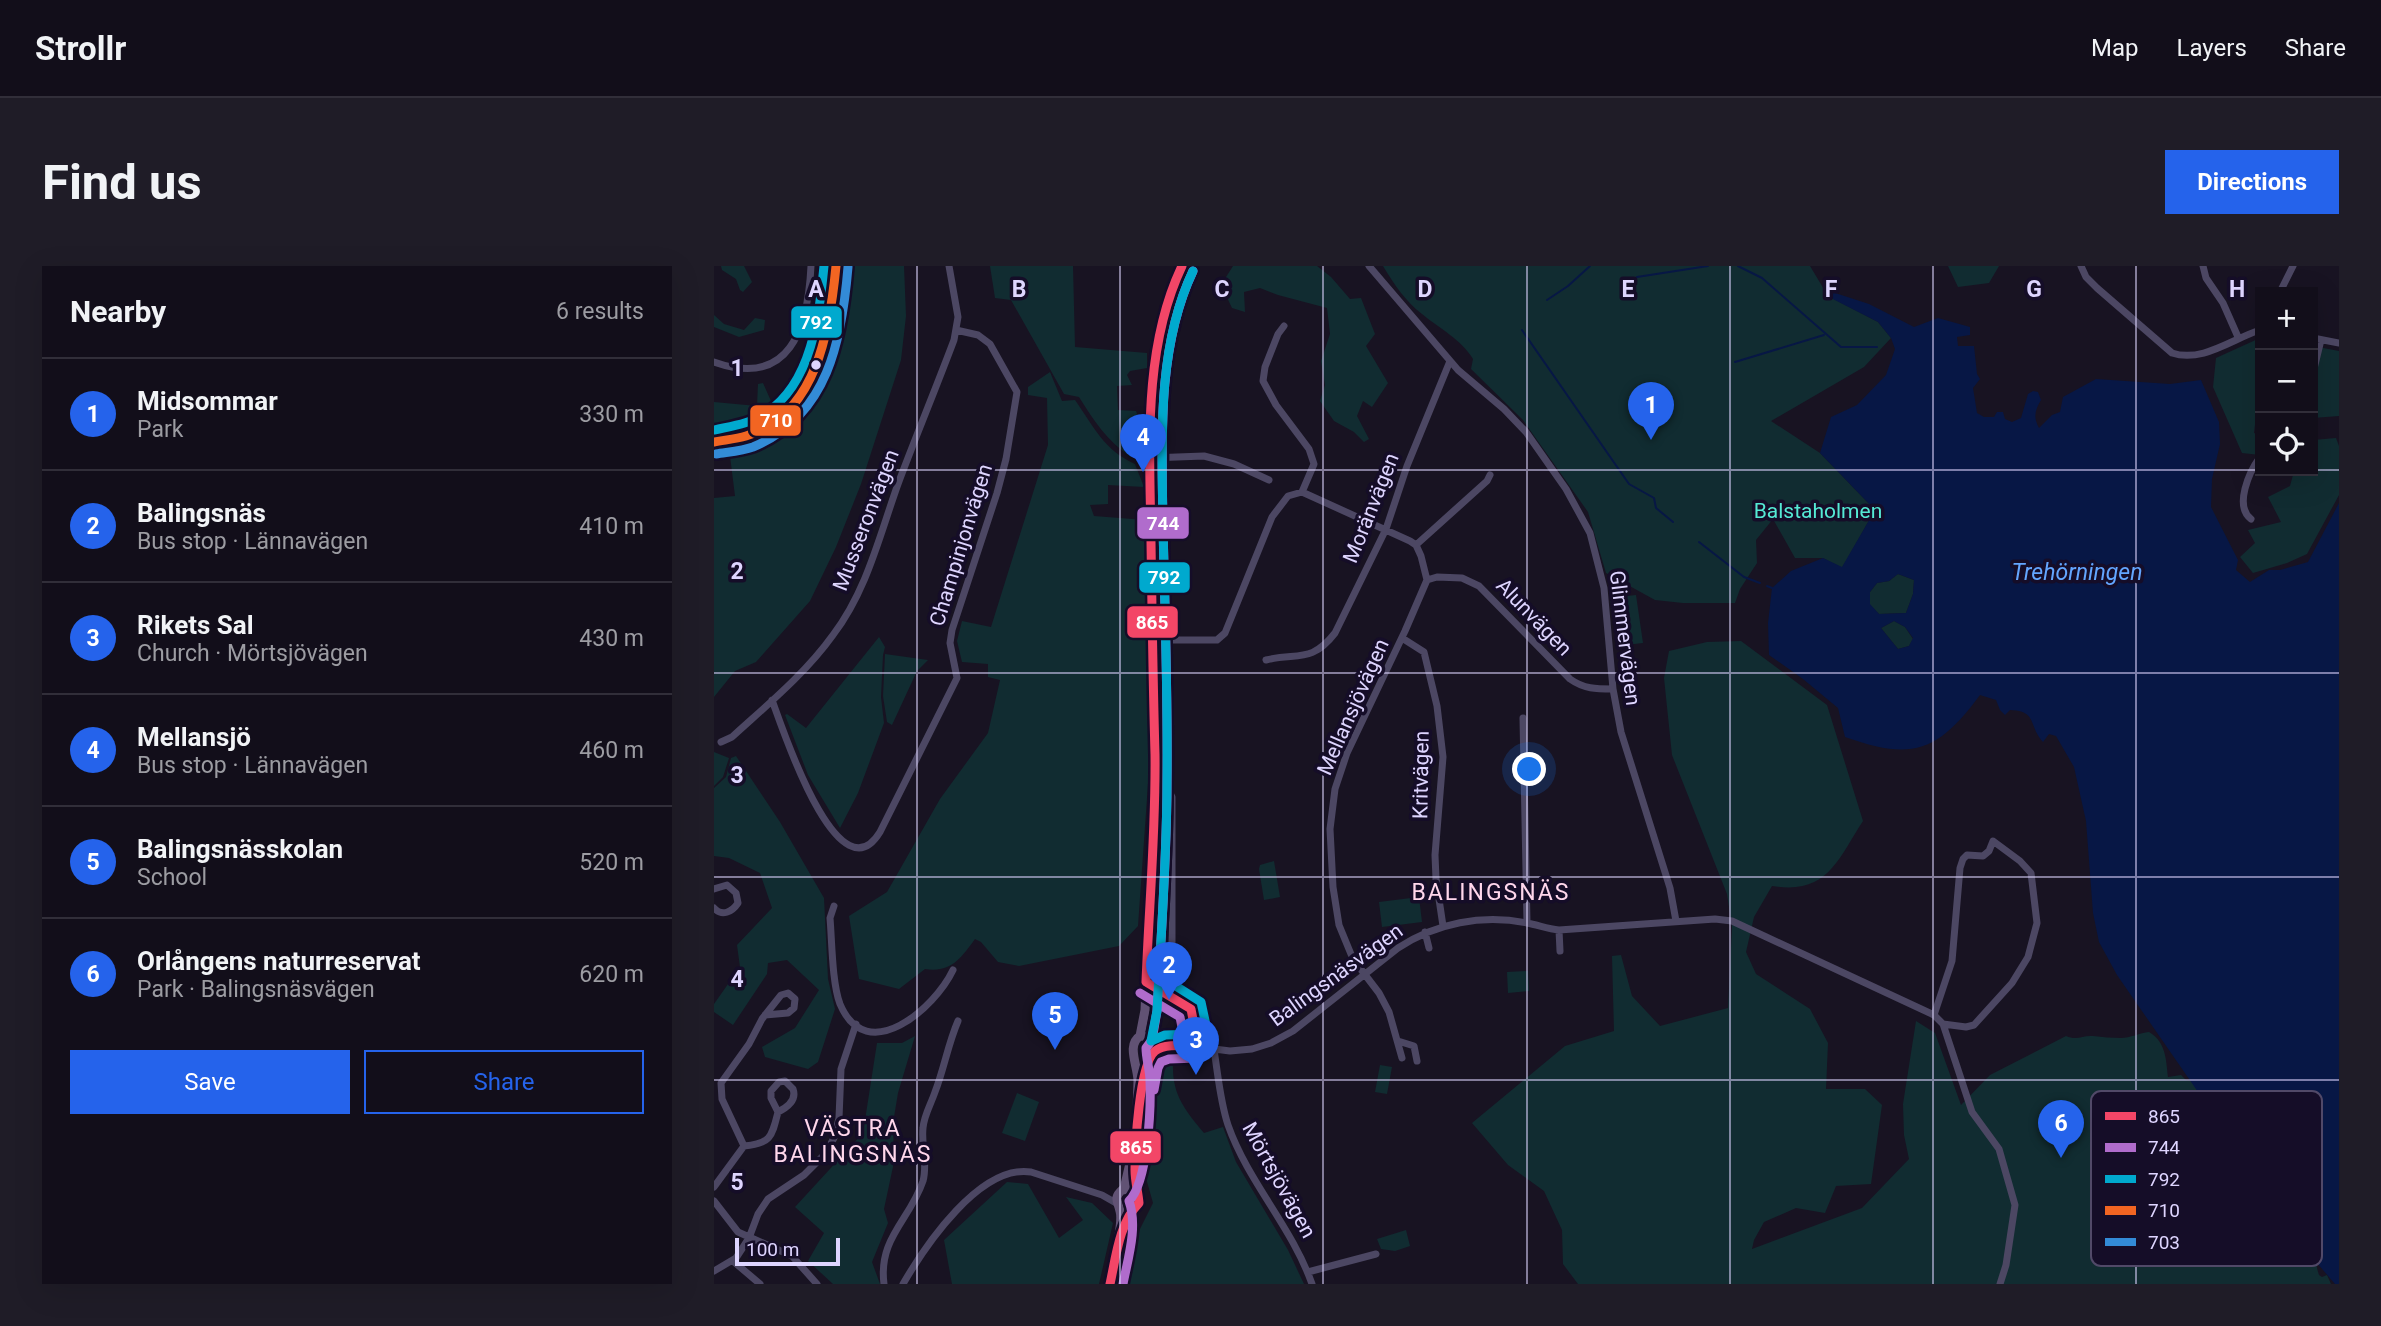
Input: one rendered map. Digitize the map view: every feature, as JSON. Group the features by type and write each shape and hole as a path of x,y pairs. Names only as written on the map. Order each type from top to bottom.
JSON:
{"main road":[{"path":"1110,1284 1119,1240 1131,1212 1139,1203 1135,1166 1143,1080 1151,1054 1145,1010 1155,783 1155,640 1150,458 1153,386 1160,336 1171,289 1182,266"},
{"path":"1119,1240 1116,1197 1122,1190 1130,1166 1138,1080 1133,1043 1147,1038"},
{"path":"1135,1054 1143,1058 1151,1054"},
{"path":"1122,1190 1136,1192"},
{"path":"1118,1206 1131,1212"}],"street":[{"path":"714,362 745,370 771,364 783,356 794,344 803,322 811,266"},
{"path":"714,442 732,440 759,431 790,410 800,399 814,376 827,328 836,266"},
{"name":"Musseronvägen","path":"722,742 732,737 804,670 834,635 857,597 871,567 897,487 956,331 958,317 949,266"},
{"name":"Glimmervägen","path":"1369,266 1450,361 1526,432 1566,489 1590,533 1604,588 1613,689 1621,732 1670,888 1676,921"},
{"path":"2081,266 2089,280 2172,353 2185,357 2198,356 2255,332"},
{"path":"2203,266 2206,278 2223,303 2238,337"},
{"path":"2282,287 2293,266"},
{"path":"803,322 827,328"},
{"path":"1284,326 1265,367 1263,381 1312,457 1314,464 1302,492"},
{"name":"Champinjonvägen","path":"772,700 800,774 835,834 849,846 872,842 880,832 957,678 950,643 952,630 997,493 1014,415 1017,392 990,344 978,335 956,331"},
{"path":"2318,339 2339,343"},
{"name":"Moränvägen","path":"1266,660 1309,655 1328,643 1335,633 1386,529 1407,466 1450,361"},
{"path":"1150,458 1204,456 1234,464 1269,480"},
{"path":"2251,519 2244,514 2242,507 2248,480 2255,467"},
{"path":"1416,545 1487,481 1490,475"},
{"path":"1155,640 1217,640 1225,633 1272,517 1287,496 1302,492 1416,545 1427,580"},
{"name":"Alunvägen","path":"1427,580 1437,577 1472,581 1497,602 1570,679 1581,687 1613,689"},
{"name":"Mellansjövägen","path":"1402,1058 1385,1004 1349,951 1339,925 1333,887 1330,829 1335,789 1347,753 1427,580"},
{"name":"Kritvägen","path":"1402,638 1424,652 1439,720 1443,757 1436,879 1443,926"},
{"path":"1523,718 1527,923"},
{"path":"1155,783 1168,789 1172,797 1170,976"},
{"path":"1934,1015 1952,961 1963,859 1967,855 1983,856 1989,851 1993,841 2031,873 2036,923 2028,957 2012,983 1974,1025 1966,1027 1943,1024"},
{"path":"714,889 727,885 736,893 738,903 725,913 715,911"},
{"path":"834,906 830,918 837,994 845,1012 856,1024 883,1032 902,1026 943,990 953,970"},
{"name":"Balingsnäsvägen","path":"1147,1038 1214,1050 1252,1049 1280,1040 1398,948 1425,932 1443,926 1487,920 1559,929 1715,919 1732,921 1934,1015 1943,1024 1972,1112 1999,1149 2015,1205 2006,1265 2000,1284"},
{"path":"1559,929 1560,951"},
{"path":"1425,932 1429,948"},
{"path":"744,1146 722,1099 721,1083 749,1044 765,1015"},
{"path":"884,1284 882,1272 886,1248 923,1180 923,1126 958,1021"},
{"path":"714,1271 733,1261 749,1238 758,1214 768,1199 814,1167 825,1154 834,1138 839,1118 841,1069 856,1024"},
{"name":"Mellansjövägen","path":"1398,1041 1414,1046 1417,1061"},
{"name":"Balingsnäsvägen","path":"1151,1054 1167,1047 1198,1046"},
{"name":"Mörtsjövägen","path":"1214,1050 1228,1125 1245,1160 1282,1220 1312,1284"},
{"path":"714,1187 744,1146 764,1143 772,1135 778,1112"},
{"path":"903,1284 948,1218 1005,1174 1015,1171 1031,1172 1102,1195 1118,1206"},
{"path":"1102,1195 1122,1190"},
{"path":"714,1201 735,1231 792,1256 811,1282"},
{"path":"1308,1272 1376,1255"},
{"path":"733,1261 760,1284"}],"green space":[{"path":"721,266 744,266 752,282 743,292 736,279 722,270"},
{"path":"846,266 904,266 906,316 901,360 861,484 836,547 810,601 756,662 735,671 714,697 714,498 735,496 729,448 758,438 785,423 797,414 817,391 832,350 836,323 841,321"},
{"path":"990,266 1073,266 1075,347 1147,353 1147,368 1130,371 1127,375 1132,385 1117,386 1118,410 1136,411 1143,429 1142,453 1131,457 1122,451 1102,430 1079,397 1064,394 1011,300 995,298"},
{"path":"1233,266 1317,266 1331,277 1350,299 1361,298 1375,334 1366,346 1388,383 1372,407 1363,401 1357,416 1369,439 1364,442 1354,432 1334,421 1320,401 1325,385 1321,361 1330,334 1327,308 1260,288 1244,292 1245,312 1232,308 1221,285"},
{"name":"Balstaholmen","path":"1383,266 1810,266 1828,296 1878,322 1891,338 1864,367 1771,421 1820,453 1875,510 1842,568 1823,558 1795,558 1773,519 1756,540 1757,563 1740,589 1735,603 1655,600 1606,573 1588,512 1523,420 1471,369 1473,359 1462,346 1410,304"},
{"path":"1948,266 1999,266 1989,283 1958,287"},
{"path":"714,315 724,324 744,330 755,318 765,320 764,330 739,337 714,327"},
{"path":"2255,340 2255,454 2242,453 2213,387 2216,358"},
{"path":"2318,347 2339,351 2339,416 2318,418"},
{"path":"1050,372 1062,401 1075,400 1107,445 1135,464 1144,487 1108,485 1108,504 1090,505 1094,516 1145,520 1152,727 1138,926 1119,946 1019,966 998,962 981,942 975,939 954,963 942,969 925,969 899,989 859,979 849,916 887,892 940,799 988,733 1000,680 988,677 988,664 962,662 957,641 962,621 991,627 1048,445 1047,398 1028,395 1028,387"},
{"path":"763,383 775,410 747,429 714,436 714,402 757,406 758,384"},
{"path":"2336,438 2339,446 2339,495 2307,554 2253,573 2240,557 2255,543 2248,530 2281,522 2268,497 2290,486 2293,476 2318,476 2318,440"},
{"path":"1898,574 1914,580 1913,594 1906,613 1879,614 1870,605 1870,592 1877,583 1889,581"},
{"path":"1636,595 1643,643 1617,646 1610,598"},
{"path":"1894,621 1905,627 1913,639 1909,646 1898,649 1881,628"},
{"path":"879,637 885,647 881,697 884,723 858,793 840,828 808,775 785,715 806,728"},
{"path":"1741,641 1827,705 1863,821 1837,862 1818,880 1791,887 1772,886 1754,917 1746,952 1756,974 1810,1009 1828,1043 1826,1089 1865,1089 1882,1105 1871,1184 1836,1186 1825,1213 1796,1208 1764,1222 1752,1249 1862,1208 1909,1159 1904,1135 1903,1104 1916,1021 1935,1033 1961,1105 1990,1075 2066,1036 2121,1038 2149,1032 2162,1046 2168,1077 2181,1075 2192,1081 2198,1091 2091,1091 2091,1266 2317,1266 2319,1275 2327,1275 2331,1284 1578,1284 1563,1264 1562,1230 1544,1191 1508,1165 1472,1123 1565,1046 1614,1031 1612,956 1621,955 1632,996 1660,1026 1728,1008 1732,927 1727,894 1672,755 1664,678 1669,651 1707,642"},
{"path":"885,654 928,660 917,671 892,725 887,722 883,696"},
{"path":"714,752 729,758 723,777 714,786"},
{"path":"736,756 780,822 824,898 828,979 835,1009 818,1062 808,1069 765,1057 762,1047 795,1028 819,990 787,960 768,963 767,974 733,1025 714,1012 714,1004 740,967 737,945 772,908 760,873 729,858 714,856 714,788 726,777 731,758"},
{"path":"1274,861 1280,897 1264,900 1260,865"},
{"path":"1419,897 1422,922 1382,927 1379,902"},
{"path":"1528,971 1529,991 1508,993 1507,972"},
{"path":"915,1036 898,1093 893,1123 894,1162 884,1209 888,1223 872,1262 880,1284 833,1284 808,1261 824,1233 795,1207 863,1133 877,1043 902,1043"},
{"path":"1173,1064 1177,1093 1186,1109 1204,1133 1223,1127 1236,1162 1288,1250 1304,1284 1127,1284 1140,1229 1153,1203 1146,1178 1153,1082 1166,1066"},
{"path":"1380,1065 1392,1067 1387,1094 1375,1092"},
{"path":"1017,1093 1039,1102 1025,1141 1002,1133"},
{"path":"1007,1182 1028,1184 1059,1238 1083,1220 1066,1197 1092,1203 1113,1223 1099,1284 952,1284 944,1240"},
{"path":"1406,1230 1410,1246 1395,1251 1381,1249 1377,1239"}],"water":[{"name":"Trehörningen","path":"1829,291 1869,304 1914,327 1938,318 1970,327 1970,335 1957,337 1958,346 1974,346 1980,379 1973,388 1977,413 1984,417 1994,417 1997,412 2003,412 2005,419 2012,422 2021,418 2028,394 2038,392 2041,400 2035,417 2039,428 2052,415 2060,412 2063,397 2096,379 2170,384 2201,380 2219,422 2220,444 2212,479 2211,507 2238,560 2236,570 2250,582 2269,570 2280,570 2308,562 2339,503 2339,1284 2335,1284 2320,1266 2322,1266 2322,1091 2197,1091 2117,975 2099,942 2093,913 2086,821 2074,767 2056,736 2049,734 2043,742 2025,713 2010,710 2005,715 1996,700 1980,695 1951,729 1936,740 1906,749 1888,749 1868,744 1845,737 1838,708 1769,655 1768,623 1772,588 1791,571 1823,558 1842,567 1875,510 1820,453 1831,417 1857,405 1886,375 1895,349 1891,338 1878,322 1827,296","holes":["1898,574 1914,580 1913,594 1906,613 1879,614 1870,604 1870,592 1877,583 1889,581","1894,621 1905,627 1913,638 1909,646 1898,649 1881,628"]}],"waterway":[{"path":"1547,300 1590,266"},
{"path":"1637,277 1708,266"},
{"path":"1738,266 1762,278 1841,347 1877,347"},
{"path":"1522,330 1629,484 1654,498 1656,508 1673,522"},
{"path":"1735,362 1824,335"},
{"path":"1699,542 1744,577 1760,583"},
{"path":"1767,586 1772,588"}],"transit line":[{"name":"792","path":"714,430 760,417 781,400 794,384 816,327 824,266"},
{"name":"710","path":"714,442 746,436 770,425 789,409 804,390 824,342 836,266"},
{"name":"865","path":"1146,982 1155,782 1151,402 1160,332 1169,298 1182,266"},
{"name":"703","path":"716,454 753,447 778,433 799,416 814,396 835,348 848,267"},
{"name":"744","path":"1123,1284 1133,1221 1129,1201 1140,1178 1149,1126 1150,1077 1146,1048 1152,1040 1157,1011 1165,868 1167,686 1162,463 1164,397 1173,332 1193,271"},
{"name":"792","path":"1193,271 1173,332 1167,364 1162,430 1167,811 1157,1011 1151,1041 1165,1035 1198,1034"},
{"name":"792","path":"1152,971 1201,1002 1210,1044"},
{"name":"865","path":"1146,982 1191,1009 1198,1046"},
{"name":"744","path":"1140,993 1180,1017 1186,1048"},
{"name":"865","path":"1110,1284 1123,1230 1139,1203 1135,1170 1137,1127 1145,1072 1150,1059 1159,1048 1176,1045 1198,1046"},
{"name":"744","path":"1154,1090 1161,1062 1169,1059 1198,1058"}],"place":[{"name":"Midsommar","path":"1651,440"},
{"name":"Mellansjö","path":"1143,472"},
{"name":"Balingsnäs","path":"1169,1000"},
{"name":"Balingsnässkolan","path":"1055,1050"},
{"name":"Rikets Sal","path":"1196,1075"},
{"name":"Orlångens naturreservat","path":"2061,1158"}],"district":[{"name":"BALINGSNÄS","path":"1491,892"},
{"name":"VÄSTRA BALINGSNÄS","path":"853,1141"}]}
